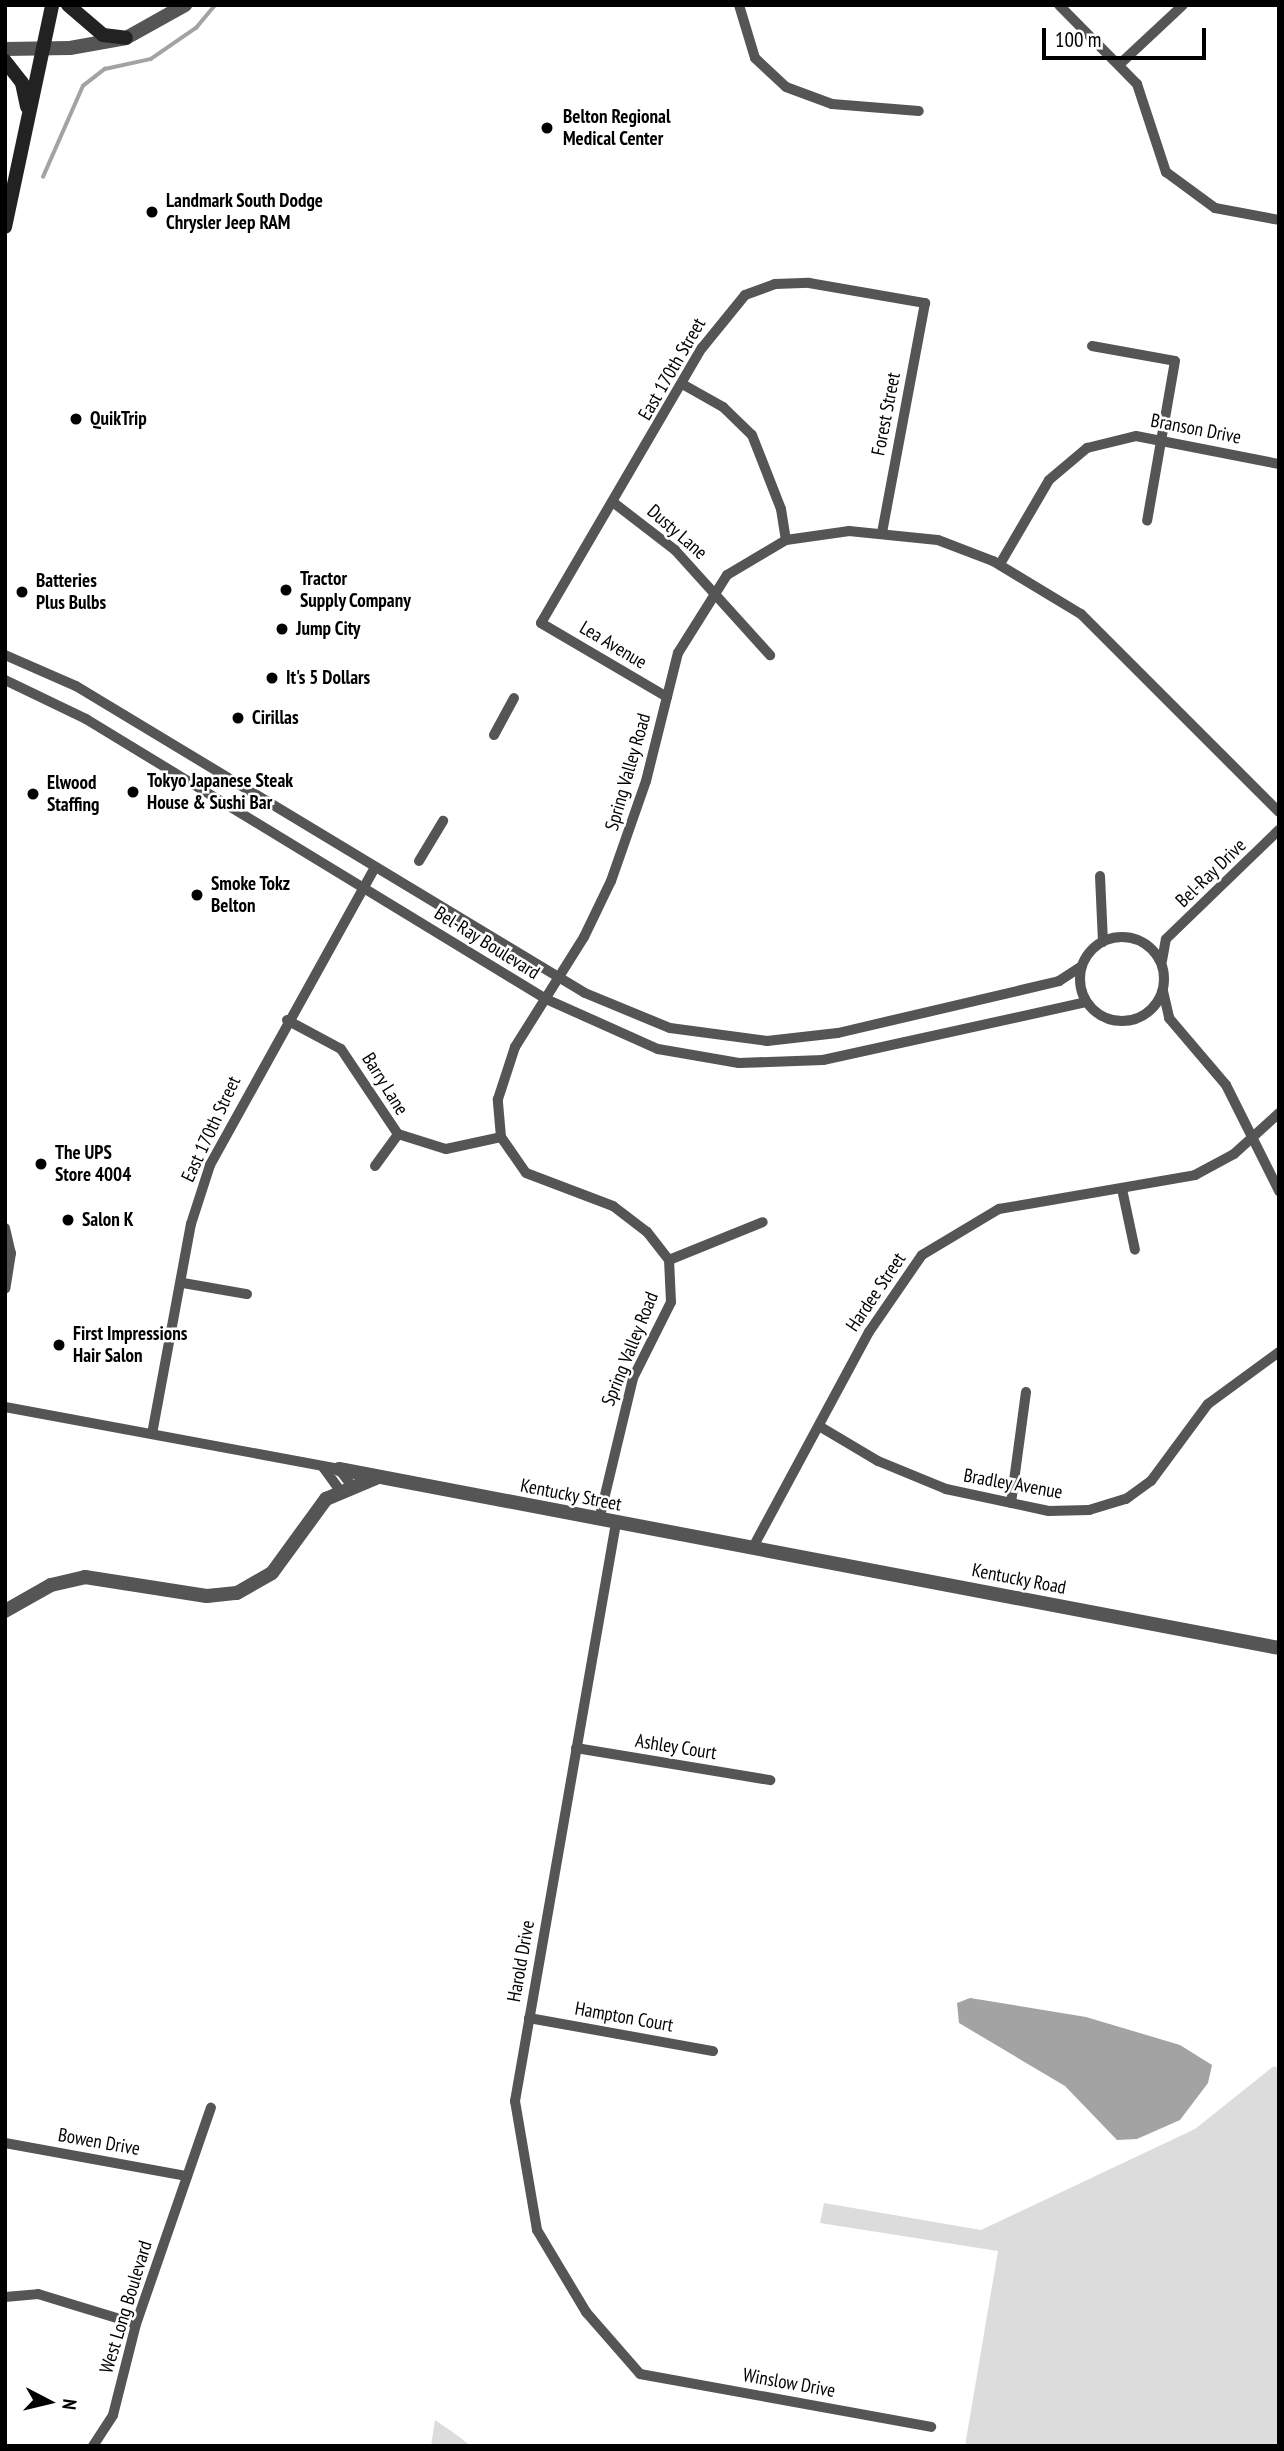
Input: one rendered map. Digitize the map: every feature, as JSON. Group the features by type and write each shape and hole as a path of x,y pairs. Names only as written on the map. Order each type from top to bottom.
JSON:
{"main road":[{"path":"5,227 40,49 52,5"},
{"path":"68,5 103,35 126,38"},
{"path":"5,61 22,83 28,111"}],"street":[{"path":"5,49 40,49 126,38 185,5"},
{"path":"739,5 755,58 786,87 822,102 919,111"},
{"path":"1059,5 1122,62 1146,106 1166,172 1215,208 1279,220"},
{"path":"1122,62 1183,5"},
{"name":"East 170th Street","path":"541,623 684,385 714,329 759,289 809,283 925,303"},
{"name":"Forest Street","path":"882,533 925,303"},
{"path":"1092,346 1175,361 1147,521"},
{"path":"684,385 723,407 752,435 781,509 786,540"},
{"name":"Branson Drive","path":"1000,564 1034,502 1068,461 1109,441 1161,440 1279,464"},
{"name":"Dusty Lane","path":"614,503 675,550 770,655"},
{"name":"Spring Valley Road","path":"500,1137 498,1099 507,1064 559,978 622,853 678,653 713,591 741,564 786,540 882,533 938,540 1000,564 1082,614 1279,813"},
{"name":"Lea Avenue","path":"541,623 667,697"},
{"name":"Bel-Ray Boulevard","path":"5,655 52,674 559,978 670,1028 732,1039 797,1039 1059,981 1082,966 1103,942"},
{"path":"41,694 52,674"},
{"name":"Bel-Ray Boulevard","path":"5,680 41,694 546,999 658,1049 739,1063 798,1063 1086,1002"},
{"path":"494,735 514,698"},
{"path":"184,779 196,759"},
{"path":"419,861 443,821"},
{"name":"Bel-Ray Drive","path":"1166,939 1279,830"},
{"name":"East 170th Street","path":"152,1434 183,1283 191,1224 210,1165 287,1020 375,867"},
{"path":"1100,876 1103,942 1166,939 1162,961 1163,991 1169,1017 1210,1060 1279,1191"},
{"path":"1141,940 1162,961"},
{"path":"1082,966 1086,1002 1105,1018 1169,1017"},
{"path":"1137,1018 1163,991"},
{"name":"Barry Lane","path":"287,1020 341,1049 398,1134 446,1149 500,1137"},
{"path":"797,1039 798,1063"},
{"name":"Hardee Street","path":"752,1549 876,1322 937,1242 999,1209 1195,1175 1252,1139 1279,1113"},
{"path":"375,1166 398,1134"},
{"path":"500,1137 526,1173 613,1206 647,1231 669,1260 763,1222"},
{"path":"1122,1189 1135,1250"},
{"path":"5,1228 10,1253 5,1289"},
{"name":"Spring Valley Road","path":"599,1520 633,1378 671,1302 669,1260"},
{"path":"183,1283 247,1294"},
{"name":"Bradley Avenue","path":"819,1426 911,1476 1011,1503 1068,1512 1126,1499 1162,1470 1208,1404 1279,1352"},
{"path":"1011,1503 1026,1392"},
{"path":"5,1407 339,1469 345,1488"},
{"path":"321,1465 345,1488"},
{"name":"Kentucky Street","path":"339,1469 752,1549"},
{"path":"5,1611 51,1585 85,1577 207,1596 237,1592 272,1573 316,1507 345,1488 382,1477"},
{"name":"Harold Drive","path":"616,1523 514,2101 537,2230 586,2312 640,2374"},
{"name":"Kentucky Road","path":"752,1549 1279,1648"},
{"name":"Ashley Court","path":"576,1748 770,1780"},
{"name":"Hampton Court","path":"529,2018 713,2051"},
{"name":"West Long Boulevard","path":"93,2446 113,2414 136,2324 211,2108"},
{"name":"Bowen Drive","path":"5,2143 187,2176"},
{"path":"5,2297 38,2294 136,2324"},
{"name":"Winslow Drive","path":"640,2374 931,2427"}],"shaded area":[{"path":"970,1998 1086,2017 1180,2045 1212,2065 1208,2083 1180,2120 1137,2139 1117,2140 1065,2086 959,2023 957,2003"},
{"path":"1274,2066 1279,2069 1279,2446 965,2446 998,2251 820,2223 824,2203 981,2230 1195,2129"},
{"path":"435,2420 454,2433 471,2446 431,2446"}],"waterway":[{"path":"43,177 83,86 105,69 151,59 196,28 215,5"}],"place":[{"name":"Belton Regional Medical Center","path":"547,128"},
{"name":"Landmark South Dodge Chrysler Jeep RAM","path":"152,212"},
{"name":"QuikTrip","path":"76,419"},
{"name":"Tractor Supply Company","path":"286,590"},
{"name":"Batteries Plus Bulbs","path":"22,592"},
{"name":"Jump City","path":"282,629"},
{"name":"It's 5 Dollars","path":"272,678"},
{"name":"Cirillas","path":"238,718"},
{"name":"Tokyo Japanese Steak House & Sushi Bar","path":"133,792"},
{"name":"Elwood Staffing","path":"33,794"},
{"name":"Smoke Tokz Belton","path":"197,895"},
{"name":"The UPS Store 4004","path":"41,1164"},
{"name":"Salon K","path":"68,1220"},
{"name":"First Impressions Hair Salon","path":"59,1345"}]}
